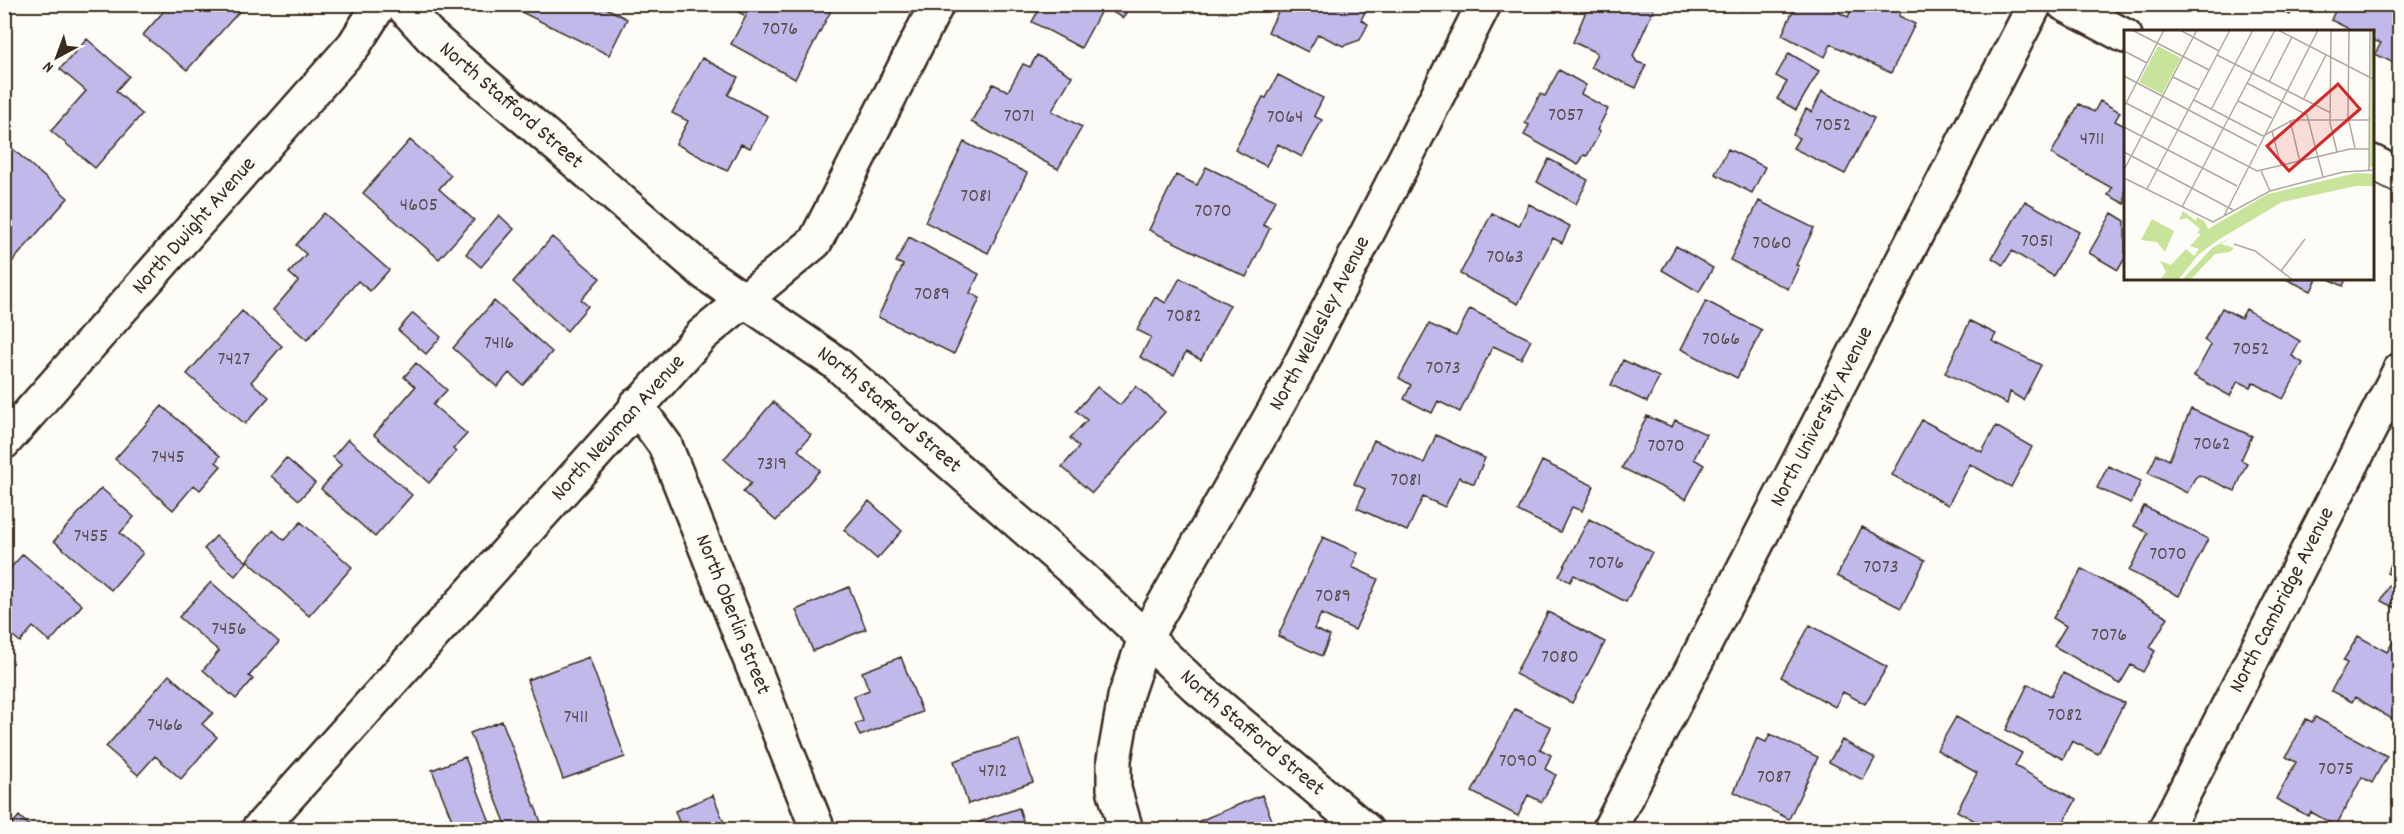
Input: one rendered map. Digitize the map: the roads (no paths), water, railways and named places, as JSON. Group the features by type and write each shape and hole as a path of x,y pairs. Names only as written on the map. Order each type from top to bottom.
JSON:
{"street":[{"name":"North Dwight Avenue","path":"4,442 354,45 380,4"},
{"name":"North Stafford Street","path":"401,4 431,37 706,274 836,363 1081,577 1198,688 1366,830"},
{"name":"North Newman Avenue","path":"258,830 636,405 702,335 815,242 937,4"},
{"name":"North Wellesley Avenue","path":"1126,830 1114,789 1114,760 1125,697 1145,638 1298,369 1484,4"},
{"name":"North University Avenue","path":"1609,830 2035,4"},
{"path":"2064,4 2124,35"},
{"path":"2374,163 2400,176"},
{"name":"North Cambridge Avenue","path":"2165,830 2400,370"},
{"name":"North Oberlin Street","path":"636,405 665,445 818,830"}]}
